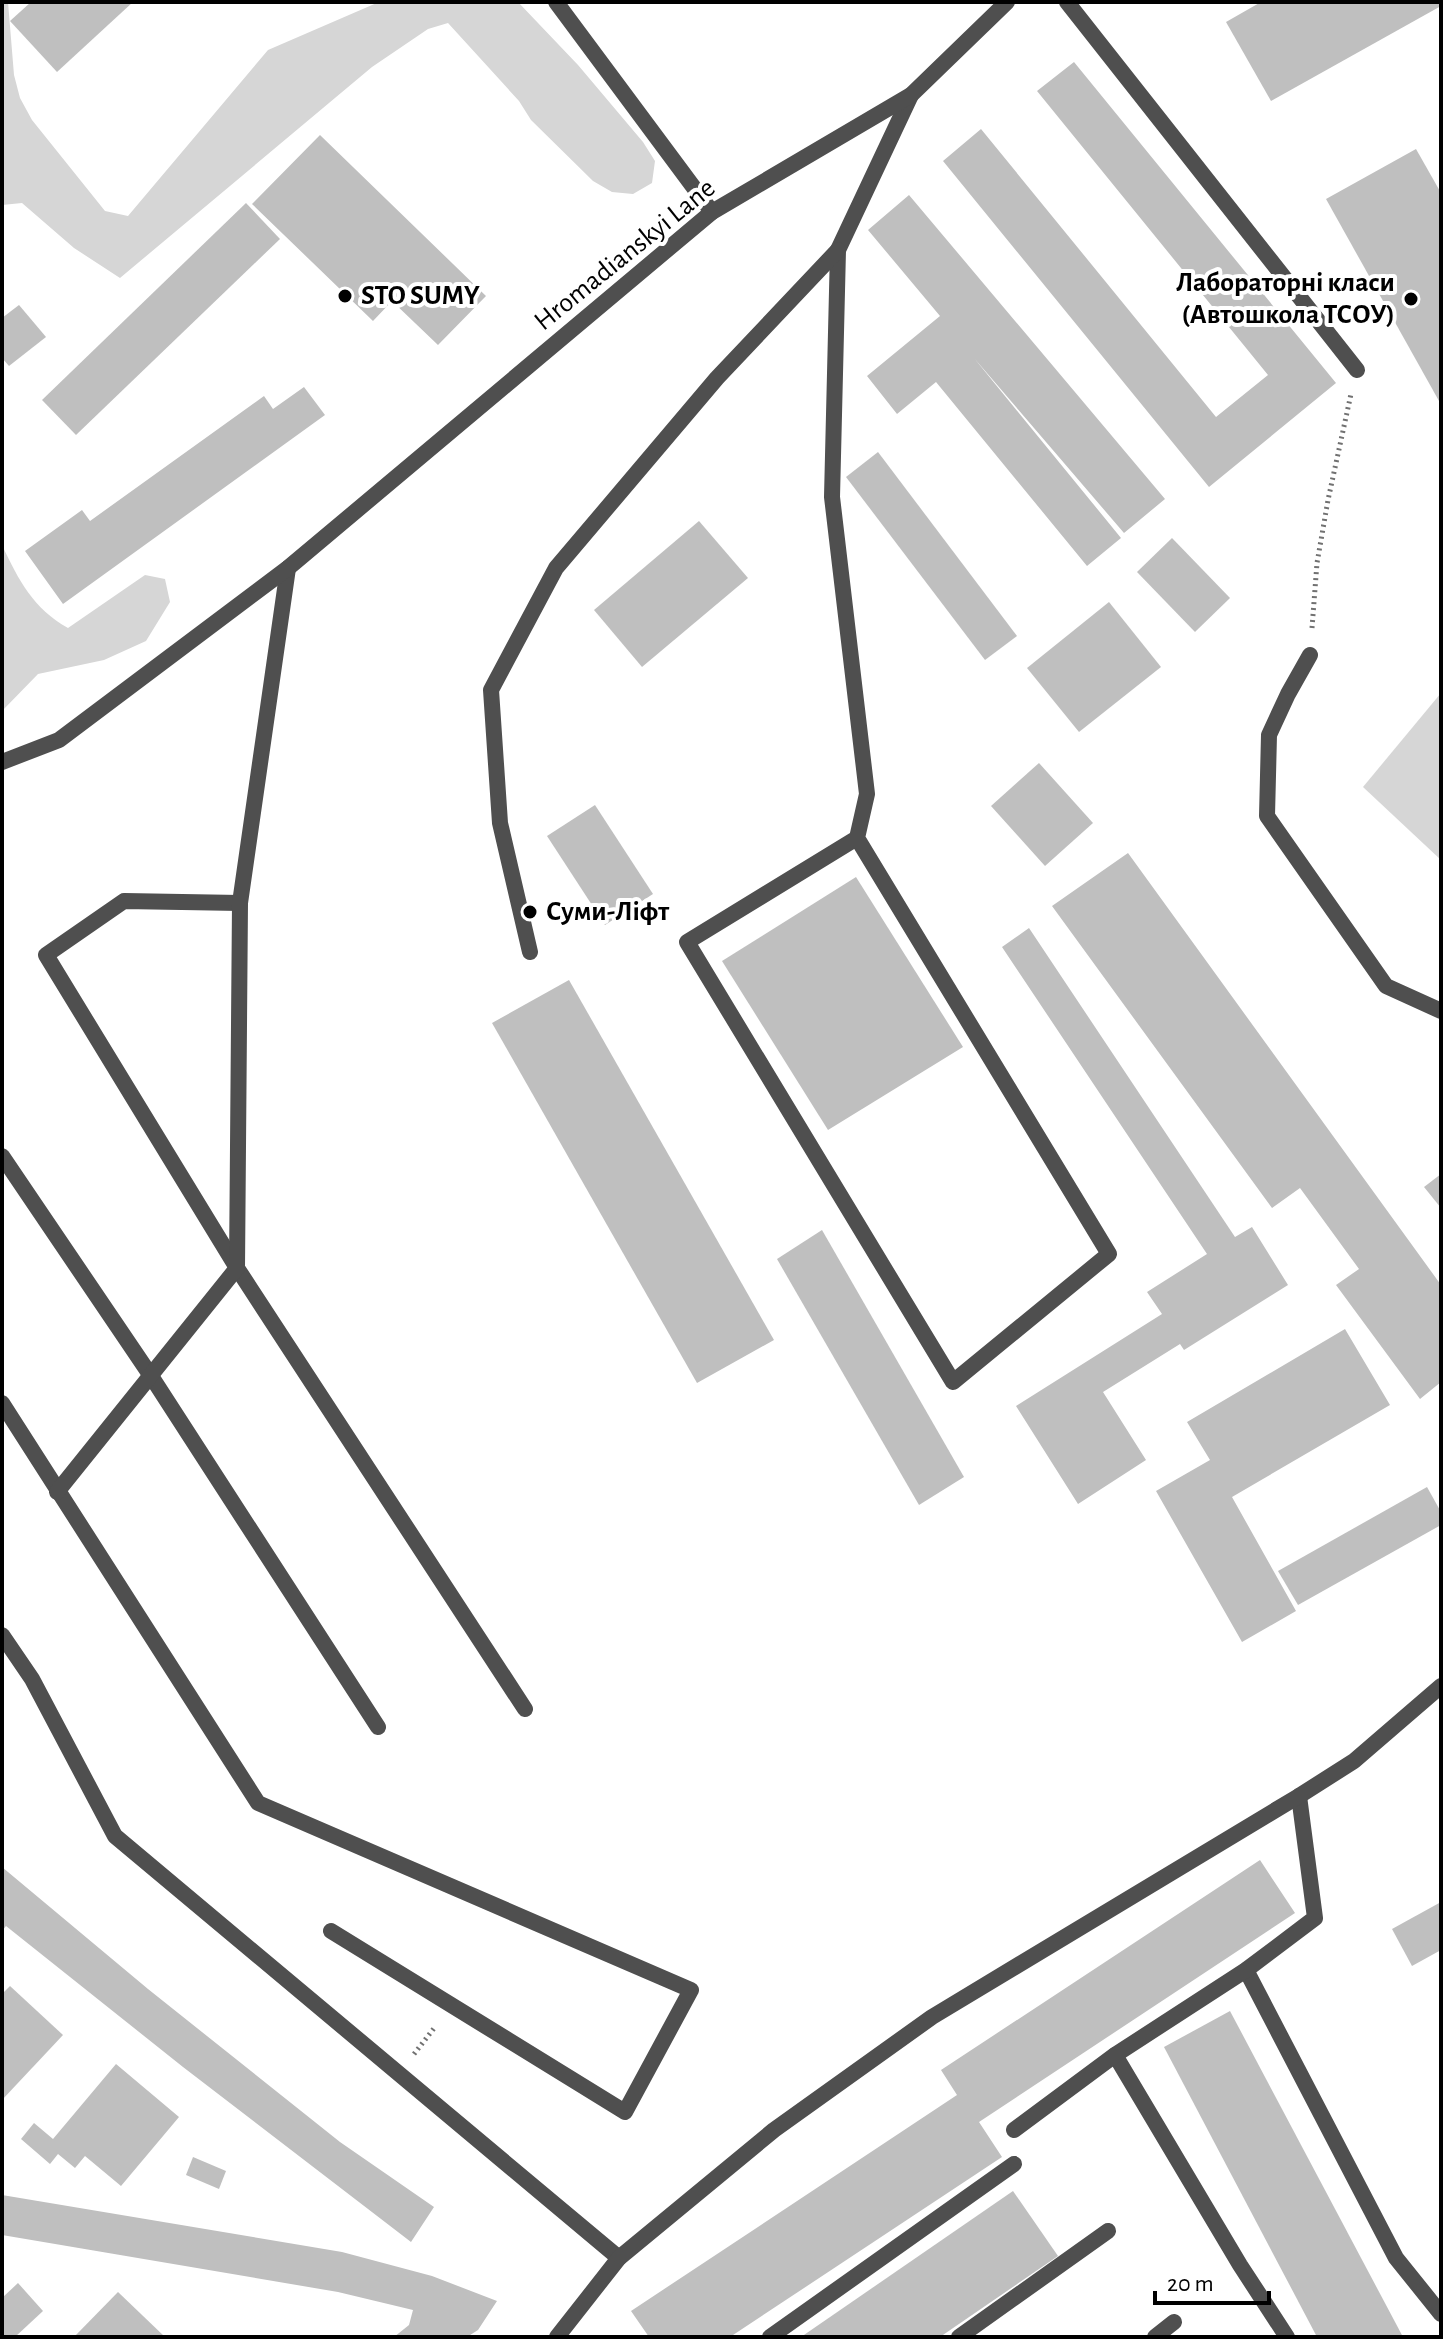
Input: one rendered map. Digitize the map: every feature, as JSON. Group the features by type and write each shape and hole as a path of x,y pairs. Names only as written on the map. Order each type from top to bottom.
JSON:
{"street":[{"path":"556,2 712,212"},
{"name":"Hromadianskyi Lane","path":"2,762 59,740 288,568 712,212 911,95 1007,2"},
{"path":"1067,2 1357,370"},
{"path":"530,952 500,823 491,690 556,568 717,378 838,250 911,95"},
{"path":"838,250 832,497 867,794 857,838 1109,1254 953,1382 687,942 857,838"},
{"path":"57,1492 237,1268 240,903 288,568"},
{"path":"1310,655 1269,735 1267,816 1386,986 1441,1011"},
{"path":"240,903 124,901 46,955 237,1268 525,1709"},
{"path":"2,1156 151,1376 378,1727"},
{"path":"2,1403 258,1803 691,1990 625,2112 331,1931"},
{"path":"2,1635 32,1679 115,1836 619,2258"},
{"path":"562,2335 619,2258 774,2130 932,2017 1354,1761 1441,1686"},
{"path":"1014,2130 1115,2055 1246,1970 1315,1918 1299,1796"},
{"path":"1246,1970 1396,2258 1441,2314"},
{"path":"1115,2055 1240,2265 1287,2337"},
{"path":"770,2337 1014,2164"},
{"path":"959,2337 1108,2231"},
{"path":"1155,2337 1174,2322"}],"path":[{"path":"1310,655 1317,563 1357,370"},
{"path":"398,2073 452,2005"}],"shaded area":[{"path":"2,2 8,2 14,75 20,98 32,120 105,211 128,216 268,50 379,2 518,2 578,65 643,142 655,161 652,183 633,194 612,192 593,181 531,120 519,101 448,23 428,29 372,67 120,278 74,248 22,203 2,205"},
{"path":"2,545 28,592 45,612 68,628 145,575 165,579 170,602 146,641 104,660 38,674 2,711"},
{"path":"1441,693 1441,860 1363,787"}],"building":[{"path":"31,2 133,2 57,72 10,21"},
{"path":"1261,2 1441,2 1441,6 1271,101 1226,22"},
{"path":"1074,62 1336,383 1209,487 943,161 981,129 1216,417 1268,375 1037,91"},
{"path":"320,135 486,296 438,345 392,301 373,321 252,204"},
{"name":"Лабораторні класи (Автошкола ТСОУ)","path":"1416,149 1441,193 1439,401 1326,199"},
{"path":"909,195 1165,499 1124,533 974,358 1121,538 1087,566 936,382 897,414 867,376 940,316 868,230"},
{"path":"246,203 280,239 76,435 42,400"},
{"path":"19,305 46,337 9,366 2,358 2,318"},
{"path":"304,387 325,415 63,604 25,551 82,510 90,521 264,396 273,409"},
{"path":"878,452 1017,636 985,660 846,477"},
{"path":"699,521 748,578 642,667 594,610"},
{"path":"1172,538 1230,598 1195,632 1137,572"},
{"path":"1109,602 1161,667 1079,732 1027,668"},
{"path":"1039,763 1093,823 1045,866 991,806"},
{"path":"595,805 653,894 605,925 547,836"},
{"path":"1128,853 1441,1285 1441,1382 1420,1399 1336,1285 1359,1269 1300,1188 1272,1208 1052,906"},
{"path":"856,877 963,1047 828,1130 722,961"},
{"path":"1029,928 1235,1237 1252,1227 1288,1285 1184,1350 1180,1344 1103,1392 1146,1460 1078,1504 1016,1406 1162,1314 1147,1292 1207,1254 1002,947"},
{"path":"569,980 774,1340 697,1383 492,1023"},
{"path":"1441,1174 1441,1208 1424,1187"},
{"path":"822,1230 964,1477 919,1505 777,1259"},
{"path":"1345,1329 1390,1405 1232,1497 1296,1611 1242,1642 1156,1491 1210,1460 1187,1422"},
{"path":"1427,1487 1441,1512 1441,1525 1298,1605 1278,1571"},
{"path":"1260,1860 1295,1913 979,2122 1002,2157 730,2337 649,2337 631,2311 957,2095 941,2070"},
{"path":"2,1867 148,1989 340,2142 434,2207 411,2242 6,1926 2,1931"},
{"path":"1441,1902 1441,1950 1412,1966 1392,1929"},
{"path":"10,1986 63,2035 2,2100 2,1994"},
{"path":"1230,2011 1403,2337 1317,2337 1164,2047"},
{"path":"116,2064 179,2117 121,2186 85,2156 75,2168 58,2154 50,2164 21,2139 34,2123 53,2139"},
{"path":"193,2157 226,2171 219,2189 186,2175"},
{"path":"1013,2191 1058,2256 940,2337 801,2337"},
{"path":"2,2195 342,2252 432,2276 497,2301 478,2330 467,2337 394,2337 409,2325 413,2310 338,2292 2,2235"},
{"path":"18,2283 43,2311 15,2337 2,2337 2,2298"},
{"path":"118,2292 165,2337 74,2337"}],"place":[{"name":"STO SUMY","path":"345,296"},
{"name":"Лабораторні класи (Автошкола ТСОУ)","path":"1411,299"},
{"name":"Суми-Ліфт","path":"530,912"}]}
